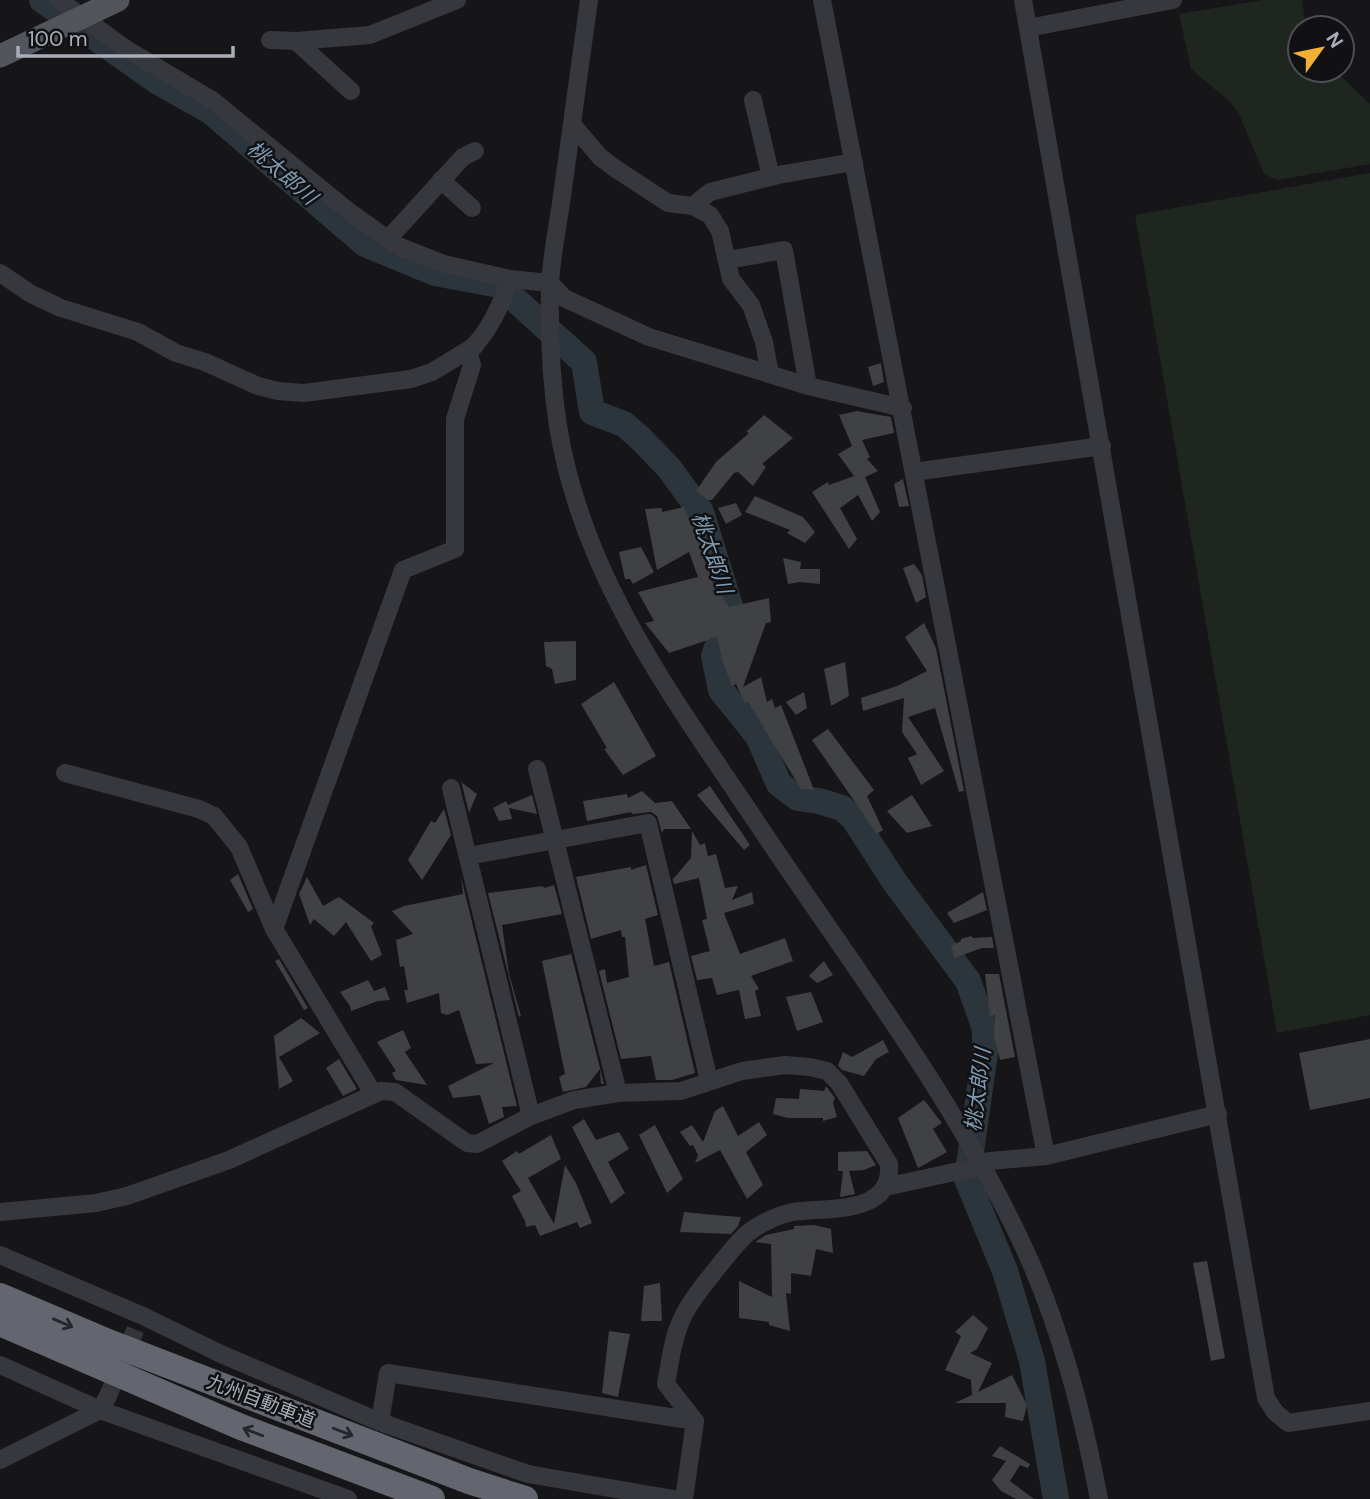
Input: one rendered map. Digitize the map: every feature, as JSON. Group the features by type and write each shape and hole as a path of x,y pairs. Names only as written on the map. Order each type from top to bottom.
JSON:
{"highway":[{"name":"九州自動車道","path":"0,1296 108,1342 469,1481 525,1499"},
{"name":"九州自動車道","path":"0,1323 241,1427 432,1499"}],"main road":[{"path":"0,56 118,0"}],"street":[{"path":"59,0 125,49 212,100 347,210 396,245 444,264 510,279 550,283 564,298 649,337 808,386 903,408"},
{"path":"270,40 296,41 370,35 457,0"},
{"path":"589,0 550,283 553,387 559,430 577,506 610,590 637,640 717,764 906,1042 982,1166 1021,1241 1050,1312 1069,1368 1099,1499"},
{"path":"822,0 1046,1156"},
{"path":"1023,0 1266,1398 1275,1412 1288,1423 1370,1412"},
{"path":"1028,28 1173,0"},
{"path":"296,41 351,90"},
{"path":"753,100 771,177"},
{"path":"572,124 600,157 616,169 668,203 693,206 710,215 720,231 731,279 751,305 764,342 770,374"},
{"path":"388,239 463,156 475,151"},
{"path":"693,206 710,192 771,177 855,162"},
{"path":"441,180 472,208"},
{"path":"728,260 784,250 808,386"},
{"path":"0,273 31,294 61,308 138,332 176,353 205,362 258,386 278,391 304,393 411,379 432,372 475,346"},
{"path":"274,929 402,570 455,549 455,419 472,365 468,351 475,346 502,301 510,279"},
{"path":"914,471 1102,446"},
{"path":"537,769 618,1093"},
{"path":"65,773 199,809 214,816 239,847 274,929 373,1093"},
{"path":"451,788 531,1115"},
{"path":"468,856 648,822 709,1081"},
{"path":"0,1212 96,1203 127,1196 229,1160 373,1093 395,1092 467,1143 478,1144 531,1115 574,1100 618,1093 681,1091 742,1072 785,1065 827,1071 839,1083 889,1164 890,1178 885,1187 869,1202 857,1207 790,1213 769,1219 747,1234 728,1255 688,1309 681,1321 672,1350 666,1384 695,1421 684,1499"},
{"path":"885,1187 982,1166 990,1161 1046,1156 1218,1114"},
{"path":"0,1255 139,1322 380,1422 528,1474 674,1499"},
{"path":"0,1365 348,1499"},
{"path":"380,1422 388,1373 695,1421"},
{"path":"0,1460 104,1403"}],"shaded area":[{"path":"1263,0 1302,0 1304,14 1286,14 1286,84 1349,84 1370,104 1370,164 1277,180 1264,174 1239,114 1230,102 1191,69 1179,14"},
{"path":"1370,173 1370,1015 1277,1033 1135,215"}],"building":[{"path":"881,363 884,382 873,386 868,367"},
{"path":"857,411 891,417 894,433 862,440 870,457 867,459 878,471 865,477 880,512 872,521 858,495 840,508 857,539 849,549 812,492 828,482 829,485 854,476 838,454 852,446 839,415"},
{"path":"764,415 793,438 762,464 766,467 753,486 738,472 734,473 712,500 696,491 716,462 749,433 746,432"},
{"path":"903,479 909,506 899,507 894,484"},
{"path":"755,496 803,517 815,532 805,543 787,533 790,530 745,512"},
{"path":"736,503 742,515 726,524 718,508"},
{"path":"684,507 697,536 706,548 701,550 712,582 729,607 769,598 771,622 766,623 743,687 761,677 767,702 772,699 775,708 781,705 814,790 801,789 748,702 745,703 736,684 732,686 717,637 712,636 711,639 669,653 645,623 654,621 638,592 698,577 689,552 657,570 645,509 662,508 662,512"},
{"path":"641,547 654,572 633,584 630,579 625,579 619,552"},
{"path":"783,558 801,562 800,569 820,569 820,584 788,584"},
{"path":"914,564 922,575 926,597 916,603 903,568"},
{"path":"924,623 936,648 964,791 959,792 935,708 908,717 944,771 921,785 908,758 917,754 902,732 904,698 863,711 861,698 897,686 927,671 905,637"},
{"path":"576,641 576,680 555,684 552,669 546,666 544,642"},
{"path":"845,662 849,696 831,706 824,669"},
{"path":"614,682 656,756 623,775 604,749 607,748 581,704"},
{"path":"804,692 807,708 796,715 786,702"},
{"path":"828,729 874,790 867,796 883,830 877,834 812,740"},
{"path":"461,782 477,794 469,813 462,785"},
{"path":"710,786 750,845 744,850 697,795"},
{"path":"642,791 655,803 672,801 691,829 664,829 662,833 657,816 651,812 631,812 587,821 583,801 627,794 628,798"},
{"path":"532,795 537,814 509,808 512,819 499,821 493,808 506,801 508,805"},
{"path":"912,795 932,826 907,833 887,811"},
{"path":"444,809 451,835 422,880 408,860 431,821 435,823"},
{"path":"692,831 700,845 705,843 708,856 716,854 725,888 738,886 732,900 752,892 754,904 724,913 740,954 785,938 793,961 751,976 759,989 755,991 761,1016 745,1019 739,990 717,995 712,978 697,980 691,956 710,951 702,920 707,919 699,878 674,884 668,858 673,879 691,858"},
{"path":"646,865 658,915 645,919 654,966 669,962 695,1073 672,1080 656,1080 651,1056 621,1059 599,971 605,969 607,983 629,977 625,937 622,937 621,930 591,939 576,877 631,867 631,870"},
{"path":"238,874 253,909 248,912 230,880"},
{"path":"307,877 323,906 339,897 374,923 371,926 382,955 371,961 346,922 334,936 314,919 310,925 299,894"},
{"path":"461,877 517,1106 502,1107 504,1117 489,1124 480,1095 453,1098 448,1086 494,1063 476,1064 459,1010 447,1015 441,1013 439,993 407,1003 404,966 400,967 396,940 413,934 392,911 463,894"},
{"path":"554,885 562,914 502,925 509,974 521,1016 519,1017 488,893"},
{"path":"983,892 987,910 954,923 947,913"},
{"path":"971,936 992,937 994,948 982,948 954,958 951,946"},
{"path":"570,949 604,1084 601,1084 600,1069 586,1087 563,1092 559,1077 565,1074 542,961 571,954"},
{"path":"279,959 308,1008 304,1010 275,961"},
{"path":"824,961 833,975 817,983 809,976"},
{"path":"985,974 999,974 1015,1057 1000,1060 994,1036 995,1015 990,1017"},
{"path":"368,980 374,991 385,987 390,1000 378,1001 351,1011 340,992"},
{"path":"811,992 823,1022 797,1031 786,997"},
{"path":"301,1018 320,1033 279,1057 293,1081 279,1089 274,1036"},
{"path":"403,1030 411,1048 405,1052 427,1085 396,1080 392,1073 396,1071 377,1042"},
{"path":"1370,1039 1370,1098 1310,1110 1299,1053"},
{"path":"883,1040 889,1052 876,1059 864,1076 842,1070 838,1066 843,1052 852,1057"},
{"path":"339,1059 357,1089 343,1096 326,1068"},
{"path":"826,1086 835,1098 833,1103 837,1117 823,1121 823,1118 788,1118 773,1114 776,1098 799,1099 800,1089 824,1091"},
{"path":"924,1100 942,1123 933,1129 947,1152 918,1168 898,1118"},
{"path":"723,1106 738,1136 759,1122 767,1135 746,1152 763,1185 747,1199 720,1150 695,1163 698,1155 693,1145 690,1146 680,1132 692,1125 703,1142 715,1111"},
{"path":"584,1119 596,1140 619,1132 629,1149 608,1162 625,1193 611,1204 572,1127"},
{"path":"655,1125 683,1179 667,1193 639,1135"},
{"path":"551,1135 561,1159 528,1178 554,1224 565,1165 576,1183 592,1223 580,1228 577,1222 540,1236 535,1225 526,1227 512,1196 521,1191 502,1161"},
{"path":"867,1151 876,1165 864,1170 849,1171 855,1194 840,1197 843,1171 838,1171 838,1152"},
{"path":"684,1212 741,1217 731,1234 680,1232"},
{"path":"814,1225 831,1229 833,1253 816,1249 811,1276 791,1273 791,1294 786,1293 790,1331 769,1325 769,1322 739,1318 739,1281 772,1297 771,1244 755,1242 766,1235 794,1229 794,1226"},
{"path":"1207,1261 1225,1358 1211,1361 1193,1263"},
{"path":"660,1283 662,1321 641,1321 644,1286"},
{"path":"973,1315 988,1328 977,1349 970,1353 992,1363 978,1392 1012,1375 1027,1405 1023,1421 1005,1417 1006,1403 955,1403 972,1395 971,1380 945,1370 961,1336 955,1332"},
{"path":"609,1331 630,1334 618,1397 602,1393"},
{"path":"1000,1446 1030,1464 1028,1468 1020,1465 1010,1481 1034,1499 1016,1499 1001,1491 992,1480 1006,1461 992,1456"}],"waterway":[{"name":"桃太郎川","path":"42,0 158,82 210,111 365,244 435,273 499,285 584,362 592,412 624,424 641,439 669,468 701,512 731,609 714,656 721,690 758,736 779,784 798,798 842,808 854,819 894,881 968,981 985,1029 985,1053 967,1179 1005,1271 1032,1361 1056,1499"}],"tunnel":[{"path":"108,1396 136,1328"}]}
